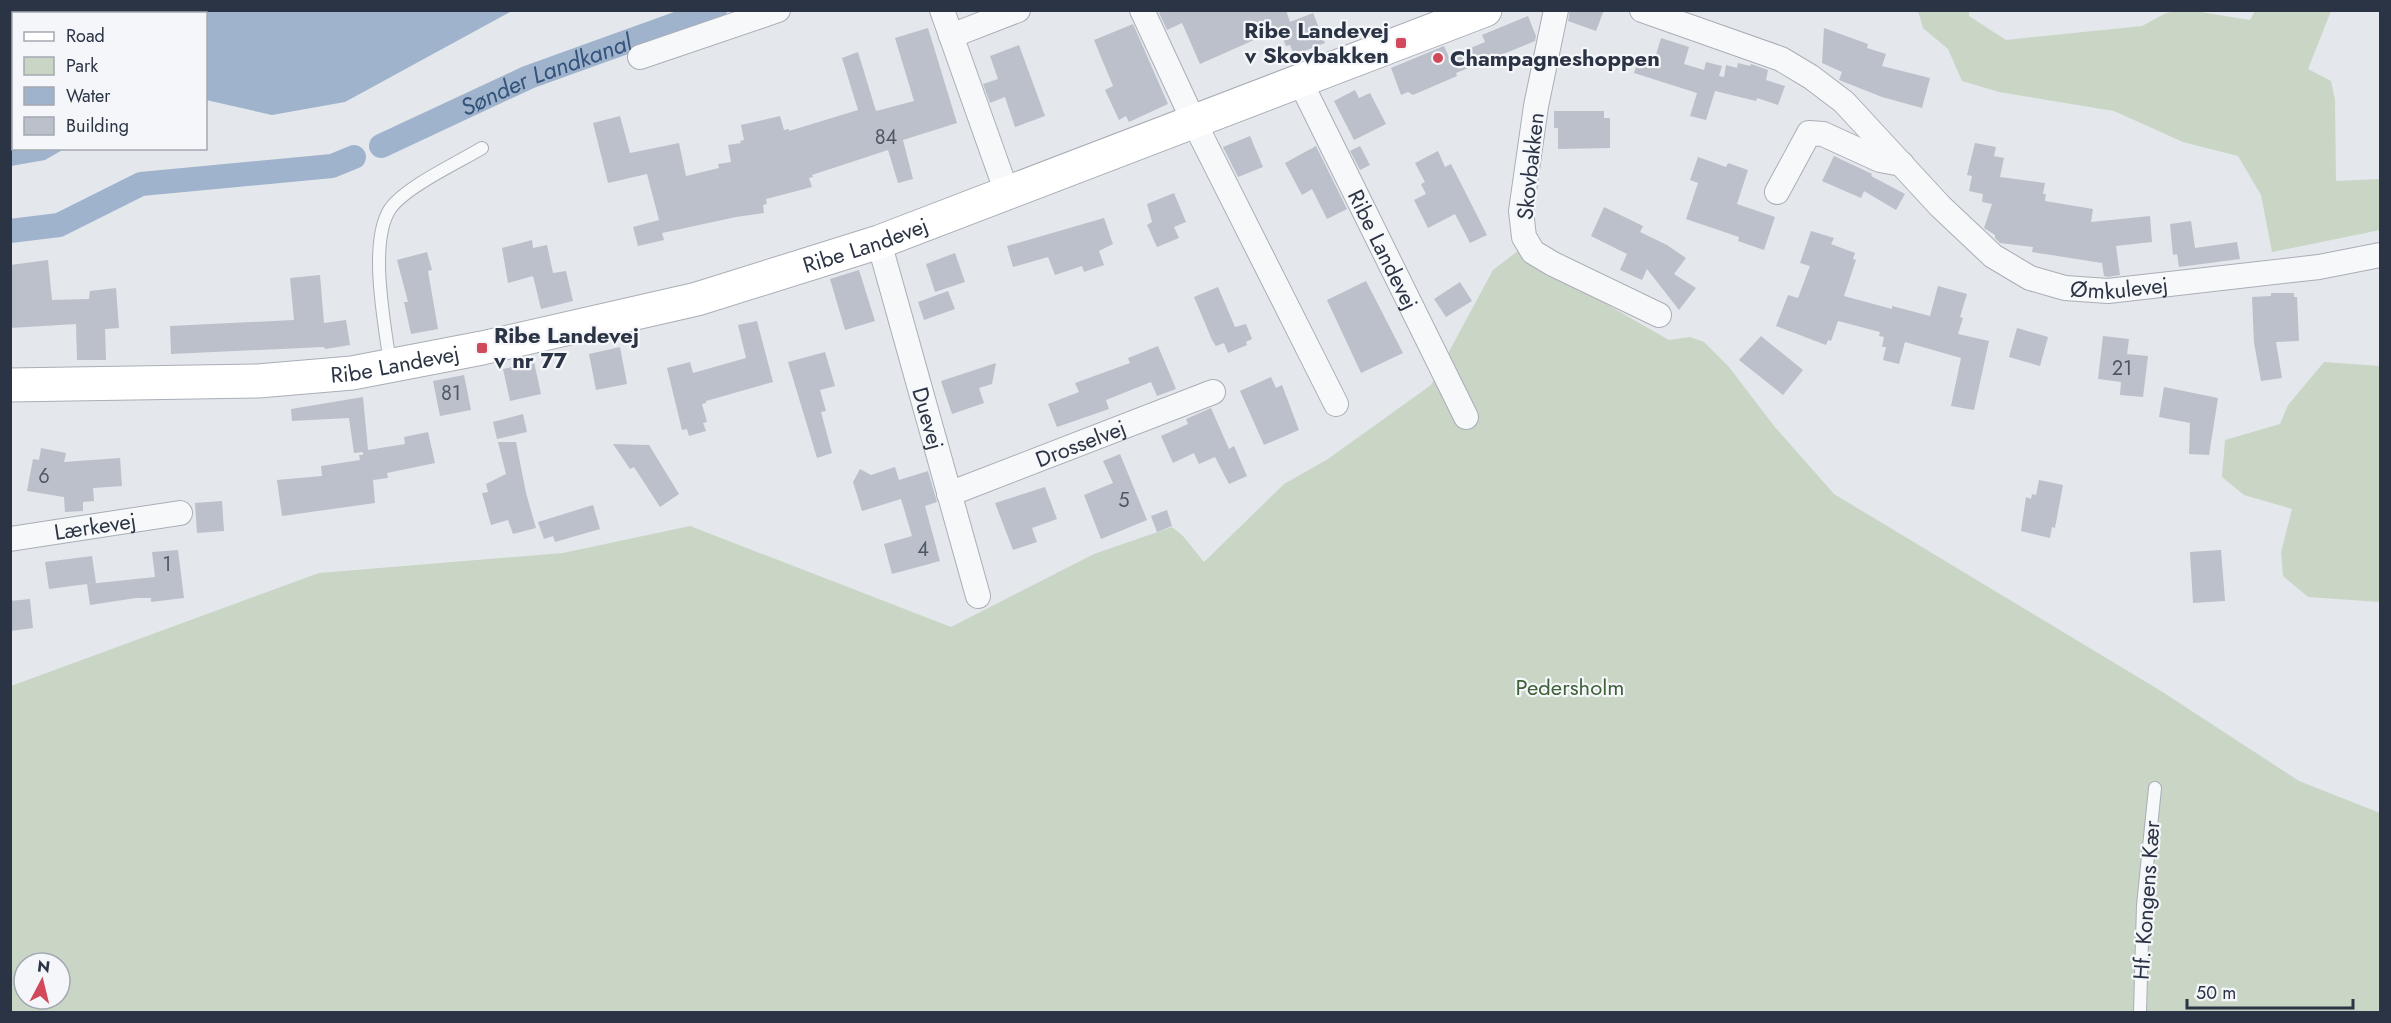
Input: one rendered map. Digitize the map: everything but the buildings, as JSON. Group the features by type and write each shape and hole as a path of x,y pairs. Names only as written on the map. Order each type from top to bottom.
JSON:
{"main road":[{"name":"Ribe Landevej","path":"10,385 258,381 352,373 482,348 697,299 879,242 1485,10"}],"street":[{"path":"640,57 778,10"},
{"path":"942,10 1007,193"},
{"path":"951,36 1018,10"},
{"path":"1143,10 1194,122 1336,404"},
{"name":"Skovbakken","path":"1556,10 1536,106 1521,211 1524,237 1533,252 1553,264 1659,315"},
{"name":"Ømkulevej","path":"1642,10 1781,59 1811,77 1845,102 1941,206 1994,256 2030,278 2065,288 2108,291 2319,267 2380,255"},
{"name":"Ribe Landevej","path":"1300,81 1466,417"},
{"path":"1777,192 1809,133 1823,134 1880,160 1902,164"},
{"name":"Duevej","path":"879,242 978,596"},
{"name":"Drosselvej","path":"949,494 1213,392"},
{"name":"Lærkevej","path":"10,539 180,513"}],"lane":[{"path":"390,366 380,286 381,235 390,209 412,189 482,148"},
{"name":"Hf. Kongens Kær","path":"2140,1012 2143,905 2155,788"}],"green space":[{"path":"1918,11 1969,11 1969,16 2006,40 2142,26 2166,13 2178,11 2194,11 2250,20 2255,11 2331,11 2308,69 2331,81 2335,100 2336,181 2380,179 2380,230 2272,252 2261,195 2238,156 2183,142 2114,111 1999,92 1962,81 1948,49 1923,28"},
{"name":"Pedersholm","path":"1519,250 1531,261 1669,340 1690,337 1704,342 1729,367 1774,426 1834,494 2161,691 2299,781 2380,813 2380,1012 11,1012 11,686 319,573 563,553 690,526 951,627 1094,554 1172,527 1183,536 1204,562 1284,484 1328,459 1431,385 1493,270"},
{"path":"2324,362 2380,366 2380,602 2308,597 2283,576 2281,553 2292,509 2244,495 2222,477 2225,440 2280,424 2288,405"}],"water":[{"path":"11,10 512,10 345,102 272,115 207,100 207,12 12,12 12,150 62,150 45,160 11,166"}],"waterway":[{"name":"Sønder Landkanal","path":"381,146 529,77 715,10"},
{"name":"Sønder Landkanal","path":"10,231 59,225 141,184 332,166 354,157"}],"place":[{"name":"Ribe Landevej v Skovbakken","path":"1401,43"},
{"name":"Champagneshoppen","path":"1438,58"},
{"name":"Ribe Landevej v nr 77","path":"482,348"}]}
